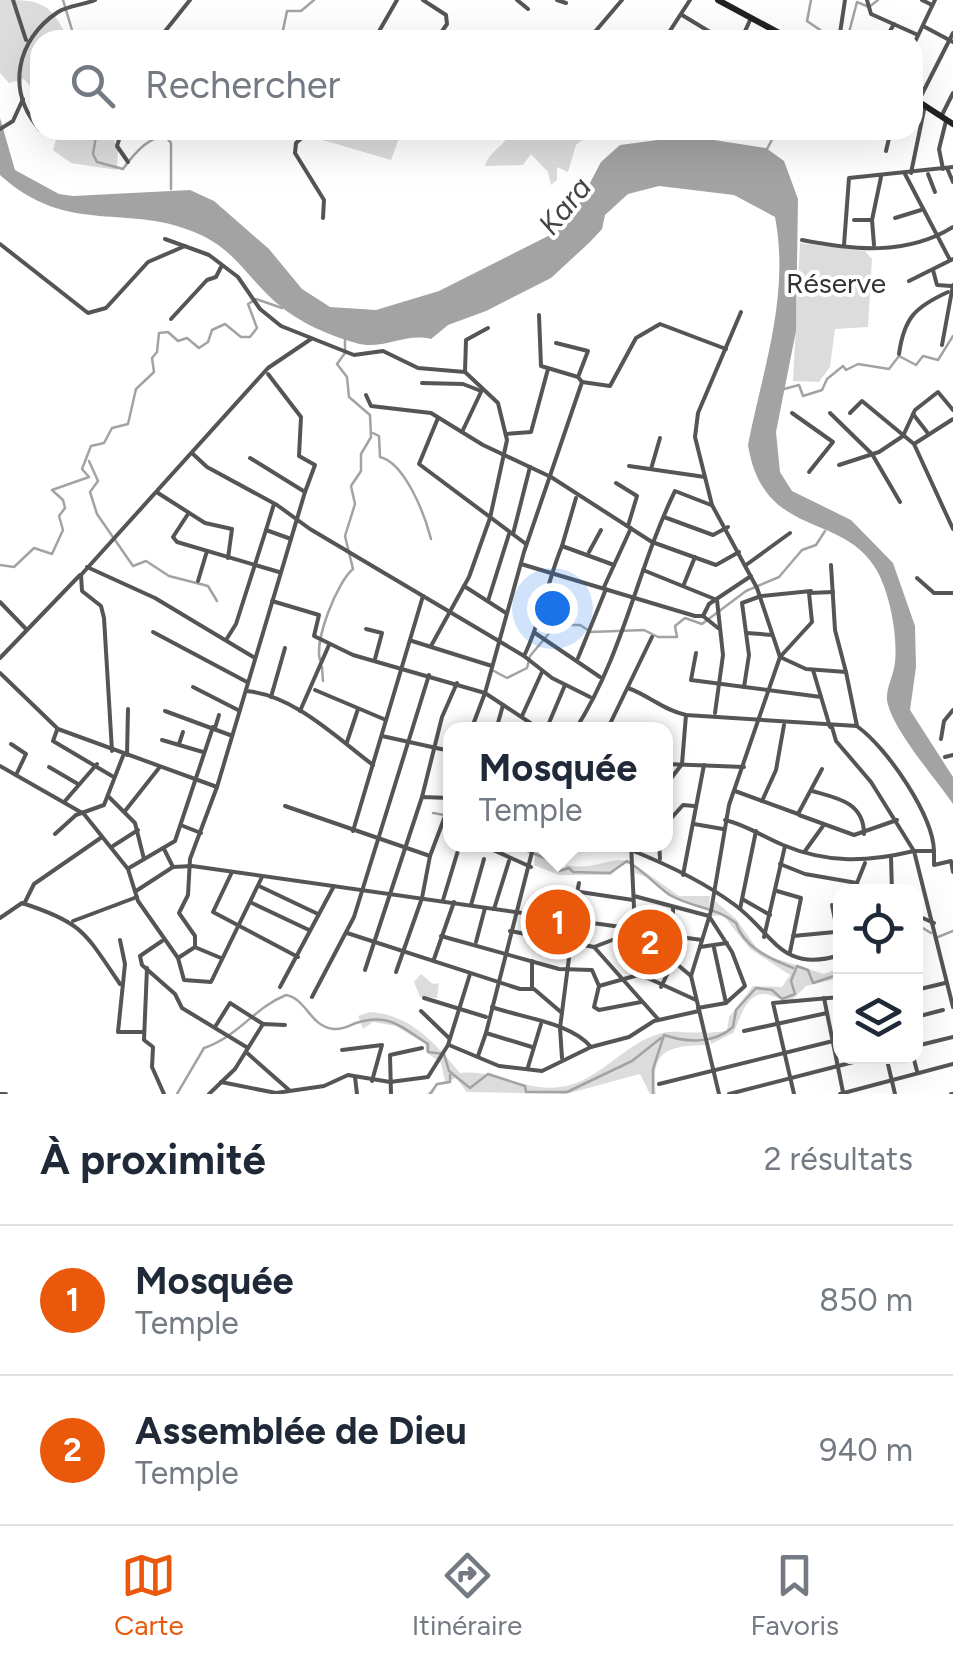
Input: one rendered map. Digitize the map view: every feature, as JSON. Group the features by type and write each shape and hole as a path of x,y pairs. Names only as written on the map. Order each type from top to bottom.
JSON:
{"main road":[{"path":"718,0 768,30"},
{"path":"923,103 948,119"}],"street":[{"path":"13,0 26,40 18,80 30,111"},
{"path":"38,30 65,8 96,0"},
{"path":"166,30 190,0"},
{"path":"380,30 397,0"},
{"path":"423,0 446,15 442,30"},
{"path":"516,0 528,9"},
{"path":"557,0 566,3"},
{"path":"596,30 622,0"},
{"path":"671,30 690,0"},
{"path":"841,30 846,0"},
{"path":"866,0 872,14 907,30"},
{"path":"921,30 933,2 922,0"},
{"path":"682,15 706,30"},
{"path":"746,30 751,18"},
{"path":"891,30 894,24"},
{"path":"923,26 951,41"},
{"path":"923,94 953,32"},
{"path":"26,40 30,37"},
{"path":"953,93 939,149 953,182"},
{"path":"0,128 14,121 23,99"},
{"path":"119,140 117,146 128,162"},
{"path":"300,140 295,152 324,200 323,218"},
{"path":"886,151 889,140"},
{"path":"909,281 952,260 920,210 908,174 913,140"},
{"path":"844,244 848,178 948,168"},
{"path":"928,172 936,192"},
{"path":"874,245 872,220 881,176"},
{"path":"894,218 920,210"},
{"path":"854,220 872,220"},
{"path":"802,240 858,249 874,245 906,248 953,226"},
{"path":"165,238 222,264 238,277 272,322 354,355 383,351 418,368 465,372 501,408 506,434 490,518 464,586 431,646"},
{"path":"0,244 88,313 109,305 121,286 148,262 185,246"},
{"path":"171,319 206,280 216,277 222,264"},
{"path":"933,270 937,285 951,288"},
{"path":"942,345 951,288"},
{"path":"899,354 901,332 911,312 951,288"},
{"path":"719,1094 691,976 710,911 726,820 780,657 756,586 728,527 712,504 695,440 697,417 741,312"},
{"path":"539,316 542,366 610,386 636,338 660,324 726,349"},
{"path":"465,372 466,340 488,328"},
{"path":"0,658 158,493 274,363 312,337"},
{"path":"474,722 588,351 556,342"},
{"path":"506,434 514,430 528,435 534,428 548,369"},
{"path":"195,947 195,936 179,912 188,896 190,858 217,787 278,572 315,464 299,456 302,417 268,374"},
{"path":"422,383 463,384 482,390"},
{"path":"462,432 482,390"},
{"path":"839,465 872,454 904,435 913,414 938,392 953,410"},
{"path":"366,395 371,406 426,412 438,418 548,476 652,542 716,565 739,552"},
{"path":"850,413 862,402 914,444 953,530"},
{"path":"792,413 833,442 810,472"},
{"path":"830,413 872,454 900,502"},
{"path":"913,414 927,432"},
{"path":"438,418 419,464 527,545"},
{"path":"914,444 927,432 953,419"},
{"path":"651,469 660,438"},
{"path":"194,454 214,471 590,698"},
{"path":"250,458 306,492"},
{"path":"488,601 530,466"},
{"path":"629,466 705,477"},
{"path":"578,658 629,527 637,496 616,482"},
{"path":"579,722 633,596 641,586 652,542 675,491 712,504"},
{"path":"158,493 188,514 232,529 228,558"},
{"path":"524,656 552,587 551,571 577,496"},
{"path":"226,640 274,504"},
{"path":"188,514 172,537 186,546 278,572"},
{"path":"664,516 713,536 728,527"},
{"path":"266,530 291,539"},
{"path":"589,552 601,530"},
{"path":"746,566 790,532"},
{"path":"562,546 589,552 614,565"},
{"path":"198,582 208,551"},
{"path":"684,584 695,556"},
{"path":"521,564 703,616 720,631"},
{"path":"831,565 835,630 857,726 882,750 926,814 934,832 934,865 951,861 953,872"},
{"path":"87,567 154,598 255,658"},
{"path":"643,570 717,600"},
{"path":"81,575 82,591 103,612 112,750"},
{"path":"703,616 717,600 751,576"},
{"path":"917,578 934,593 953,593"},
{"path":"464,586 506,614"},
{"path":"780,657 808,630 811,591"},
{"path":"744,687 749,655 742,603 760,596 832,592"},
{"path":"353,832 423,596"},
{"path":"271,600 319,615 314,636 330,644 451,686 458,683 486,693 531,722"},
{"path":"715,713 723,655 717,600"},
{"path":"0,602 26,630"},
{"path":"366,628 382,633 376,659"},
{"path":"153,632 247,682"},
{"path":"746,633 774,636"},
{"path":"535,634 578,658 600,677"},
{"path":"611,722 652,637"},
{"path":"412,641 492,666"},
{"path":"300,711 330,644"},
{"path":"271,697 284,648"},
{"path":"696,653 692,680 821,697"},
{"path":"780,657 814,670 846,672"},
{"path":"814,670 836,741 845,746 849,758 897,820 914,851 953,1007"},
{"path":"0,672 58,730 217,787"},
{"path":"522,716 542,672"},
{"path":"312,997 347,933 428,676"},
{"path":"445,722 458,683"},
{"path":"547,722 566,685"},
{"path":"193,687 238,710"},
{"path":"628,688 648,695 666,711 686,715 715,713 761,722 831,728 857,726"},
{"path":"315,690 386,720"},
{"path":"244,691 271,697 300,711 373,764"},
{"path":"498,722 503,704"},
{"path":"55,834 84,814 96,811 109,797 112,776 125,756 128,709"},
{"path":"347,742 358,709"},
{"path":"942,739 944,720 953,710"},
{"path":"165,712 230,735"},
{"path":"128,868 174,841 219,715"},
{"path":"673,776 682,764 686,715"},
{"path":"762,801 776,770 784,722"},
{"path":"365,970 443,727"},
{"path":"58,730 54,740 112,776"},
{"path":"179,744 183,732"},
{"path":"382,736 443,750"},
{"path":"162,740 203,752"},
{"path":"10,744 26,754 16,775"},
{"path":"945,756 953,755"},
{"path":"65,801 98,764"},
{"path":"673,764 744,767"},
{"path":"683,875 704,765"},
{"path":"0,766 65,801 84,814 103,836 128,868 137,894 163,941 178,958 184,980 211,982 262,877"},
{"path":"49,767 78,784"},
{"path":"125,812 158,768"},
{"path":"798,814 822,769"},
{"path":"811,790 851,804 862,820 864,834"},
{"path":"735,791 822,826 864,834 897,820"},
{"path":"422,796 443,799"},
{"path":"109,797 138,830 144,859"},
{"path":"673,814 682,805 694,806"},
{"path":"285,806 377,841 430,856"},
{"path":"396,972 422,898 430,856 443,820"},
{"path":"726,820 784,846 865,862 914,851 934,851"},
{"path":"691,824 724,829"},
{"path":"182,826 202,833"},
{"path":"805,851 822,826"},
{"path":"112,847 138,830"},
{"path":"740,909 756,831"},
{"path":"0,918 24,904 34,884 103,836"},
{"path":"764,937 784,846"},
{"path":"163,848 173,867"},
{"path":"443,900 458,852"},
{"path":"496,852 531,867"},
{"path":"478,1056 534,852"},
{"path":"630,852 635,929"},
{"path":"644,852 740,909 764,937 790,954 824,961 833,958"},
{"path":"659,852 660,859"},
{"path":"891,857 892,884"},
{"path":"471,905 484,859"},
{"path":"494,909 510,859"},
{"path":"780,864 805,874 856,882 865,862"},
{"path":"72,921 137,894 173,867 192,866 573,918 643,932 673,933 714,948 727,942"},
{"path":"232,872 213,912 298,957"},
{"path":"562,1060 560,1028 580,883"},
{"path":"258,886 318,914"},
{"path":"280,987 334,886"},
{"path":"777,890 801,898 790,954"},
{"path":"580,892 710,911"},
{"path":"742,899 770,916"},
{"path":"434,961 454,902"},
{"path":"252,903 310,930"},
{"path":"24,904 72,921 89,936 120,984"},
{"path":"832,905 833,912"},
{"path":"673,907 673,933"},
{"path":"475,943 486,908"},
{"path":"421,1010 463,1054 499,1066 554,1068 562,1060 629,1036 658,1019 726,1003 745,986 710,911"},
{"path":"923,918 934,923"},
{"path":"599,923 656,970"},
{"path":"594,947 614,938 624,928"},
{"path":"510,931 594,947 658,1019"},
{"path":"643,932 691,976"},
{"path":"794,936 833,932"},
{"path":"347,933 520,989 532,988 562,1013"},
{"path":"441,936 532,961 592,970 599,986 594,1000 599,1010 641,1002"},
{"path":"120,940 124,964 118,1032 144,1032"},
{"path":"163,941 140,956 148,968 175,994 182,1008 247,1050 289,1090"},
{"path":"178,958 195,947"},
{"path":"195,947 221,958"},
{"path":"714,948 726,1003"},
{"path":"661,987 665,971 674,959"},
{"path":"532,961 532,988"},
{"path":"148,968 144,1040 153,1047 152,1067 164,1094"},
{"path":"599,986 665,971"},
{"path":"222,1082 254,1092 276,1093 324,1086 341,1076 390,1082 428,1077 449,1042 470,974"},
{"path":"639,974 696,1000"},
{"path":"923,988 945,983"},
{"path":"794,1094 773,1003 833,997"},
{"path":"424,998 488,1018"},
{"path":"659,1084 833,1041 824,998"},
{"path":"216,1027 230,1003 263,1024 285,1025"},
{"path":"492,1007 582,1036 591,1047"},
{"path":"923,1015 943,1010"},
{"path":"744,1031 827,1013"},
{"path":"209,1094 247,1050 263,1024"},
{"path":"528,1069 541,1024"},
{"path":"486,1034 532,1047"},
{"path":"923,1044 953,1037"},
{"path":"342,1050 382,1044 372,1080"},
{"path":"390,1094 390,1055 422,1048"},
{"path":"729,1094 846,1064"},
{"path":"888,1064 895,1094"},
{"path":"916,1064 918,1072"},
{"path":"838,1066 842,1094 953,1064"},
{"path":"355,1077 357,1094"},
{"path":"324,1086 326,1094"}],"green space":[{"path":"0,0 43,5 63,30 30,30 30,86 24,79 9,83 0,73"},
{"path":"56,140 114,140 118,149 117,170 71,163 53,150"},
{"path":"323,140 398,140 391,160"},
{"path":"505,140 582,140 576,145 568,172 557,167 557,180 551,185 548,172 531,154 523,165 485,166"},
{"name":"Réserve","path":"800,243 865,251 872,259 868,327 835,329 830,367 819,382 793,381"},
{"path":"536,852 564,869 567,865 613,861 630,864 623,863 611,875 559,875 534,865"},
{"path":"634,864 679,896 710,896 709,910 668,896 649,878 635,873"},
{"path":"715,901 736,919 756,947 771,957 824,974 833,971 833,980 806,986 791,1001 758,995 744,1009 733,1033 711,1044 707,1033 727,1031 729,1017 753,986 782,987 790,975 750,949 723,915 712,916"},
{"path":"421,974 433,984 439,983 437,998 420,997 414,982"},
{"path":"370,1012 410,1025 432,1041 460,1073 486,1074 547,1088 587,1078 636,1044 663,1033 702,1032 705,1045 680,1047 664,1054 656,1068 656,1094 650,1094 640,1074 566,1094 467,1092 456,1078 439,1085 445,1081 441,1063 426,1052 425,1044 396,1026 373,1022 363,1029 358,1016"}],"shaded area":[{"name":"Kara","path":"0,118 15,170 59,194 190,190 214,201 269,249 302,289 330,307 376,310 439,291 556,232 572,217 601,162 620,145 714,140 766,148 784,161 798,199 796,331 776,432 780,472 792,491 851,520 893,563 915,626 916,667 910,710 953,777 953,804 905,739 890,711 887,695 895,662 894,626 884,586 874,566 842,537 785,510 769,496 756,475 748,445 777,304 779,246 775,217 734,195 659,186 628,194 605,215 602,229 551,278 486,311 448,325 431,339 366,345 321,331 288,312 230,255 201,235 149,220 75,213 50,206 0,175"}],"waterway":[{"path":"63,0 72,30"},
{"path":"283,30 287,11 301,11 314,0"},
{"path":"811,0 807,21 820,30"},
{"path":"850,30 857,2 869,7 878,0"},
{"path":"95,140 93,154 97,162 123,169 154,140"},
{"path":"168,140 171,189"},
{"path":"766,151 772,140"},
{"path":"0,565 14,567 34,548 52,554 63,530 59,516 65,508 63,500 52,490 89,477 82,469 91,446 104,443 112,428 128,424 136,389 154,372 152,358 157,352 159,333 168,332 178,341 187,338 199,348 208,342 212,330 225,324 241,337 250,337 257,328 248,304 256,299 282,308"},
{"path":"784,389 799,385 803,396 822,390 827,379 843,366 846,370 858,364 889,369 899,356 916,365 923,356 938,360 953,336"},
{"path":"320,660 320,640 328,612 353,569 345,536 355,504 351,486 361,471 361,454 371,437 370,415 349,397 347,377 337,364 345,353 345,337"},
{"path":"373,433 379,436 380,457 398,469 413,491 431,539"},
{"path":"89,461 98,481 90,492 97,514 133,566 146,561 169,576 208,586 217,601"},
{"path":"494,671 507,678 527,668 530,656 556,625 580,625 591,632 644,630 658,637 677,637 675,626 685,618 702,624 746,591 779,577 802,550 816,545 825,531"},
{"path":"322,667 323,681"},
{"path":"433,813 443,815"},
{"path":"530,852 552,861 559,871 569,868 573,872 610,873 627,861 670,895 736,923 752,946 793,968"},
{"path":"923,928 931,933"},
{"path":"938,937 953,931"},
{"path":"653,1094 653,1069 664,1035 699,1040 725,1033 733,1027 736,1010 756,988 772,990 782,999 795,994 791,981 797,966 808,970 813,983 833,976"},
{"path":"177,1094 204,1048 286,995 326,1027 340,1029 378,1019 403,1027 428,1044 428,1052 444,1054 449,1071 470,1088 488,1074 525,1086 526,1092 567,1092 632,1061 661,1038"},
{"path":"430,1094 437,1084 450,1082 450,1075"}],"place":[{"name":"Mosquée","path":"558,922"},
{"name":"Assemblée de Dieu","path":"650,942"}]}
